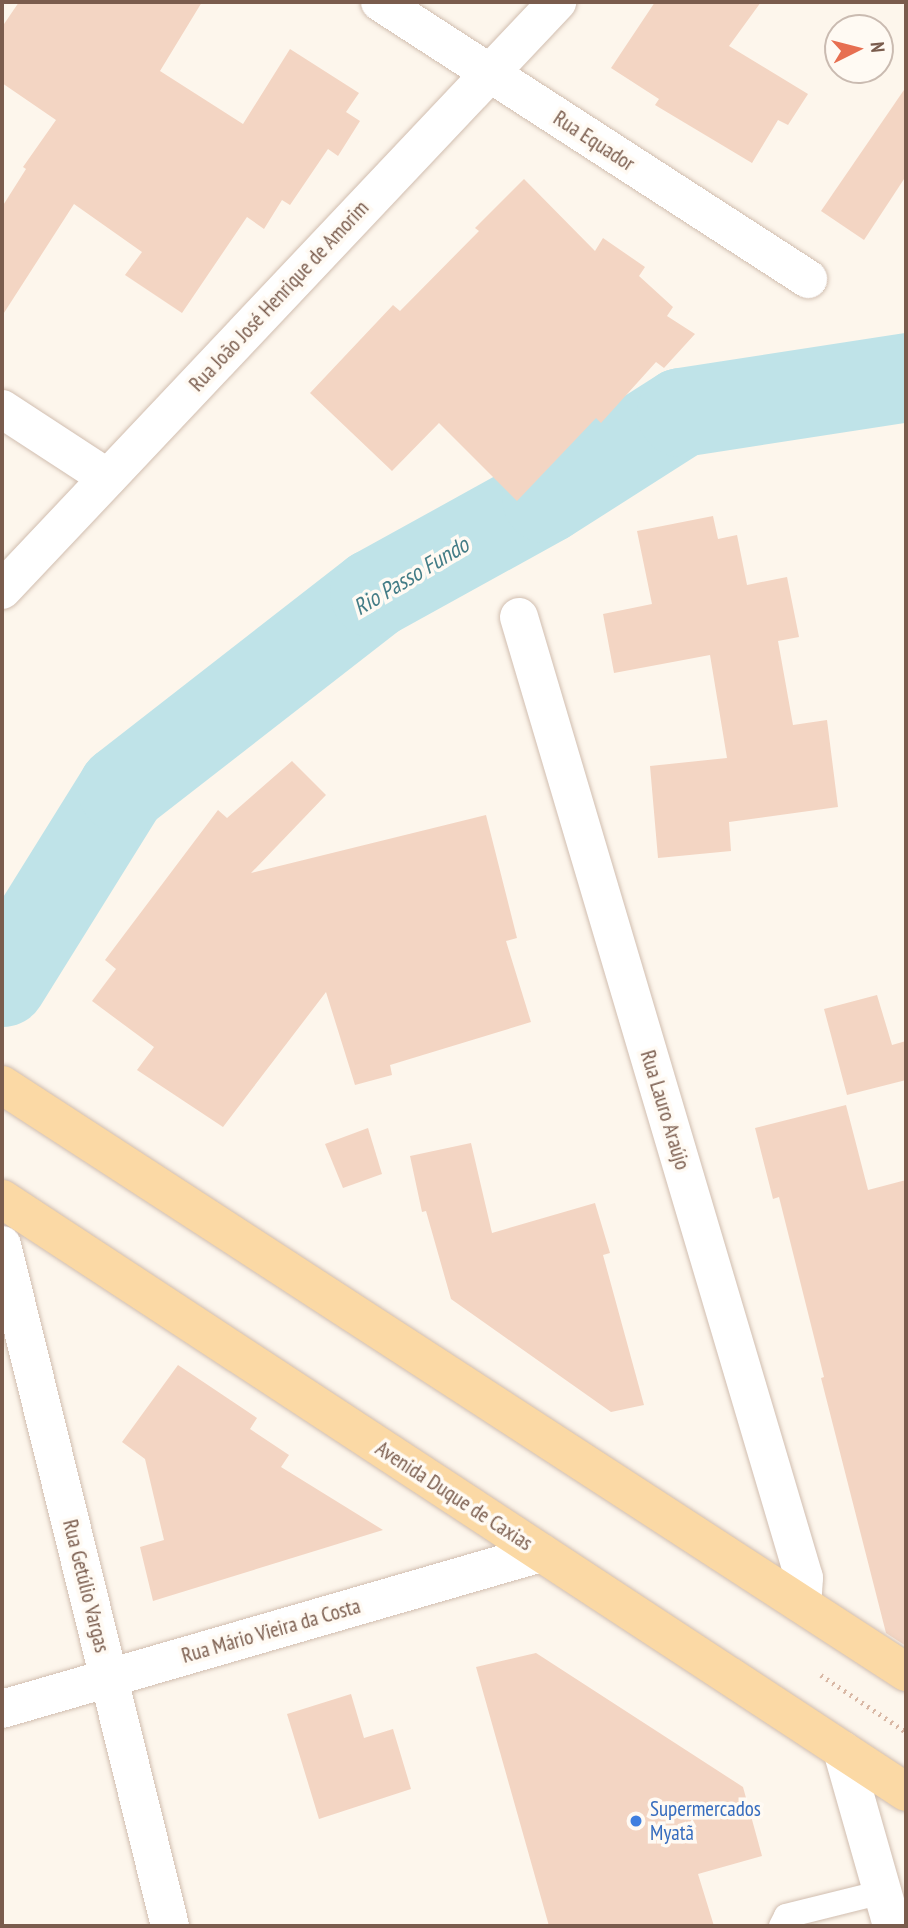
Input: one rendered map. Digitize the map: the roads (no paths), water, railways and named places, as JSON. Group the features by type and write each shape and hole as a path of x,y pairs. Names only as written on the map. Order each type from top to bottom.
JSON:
{"main road":[{"path":"2,1085 906,1672"},
{"name":"Avenida Duque de Caxias","path":"2,1199 906,1792"}],"street":[{"name":"Rua Equador","path":"380,2 808,279"},
{"name":"Rua João José Henrique de Amorim","path":"2,590 557,2"},
{"path":"2,409 108,478"},
{"name":"Rua Lauro Araújo","path":"519,617 804,1578 802,1604"},
{"name":"Rua Getúlio Vargas","path":"2,1245 170,1926"},
{"name":"Rua Mário Vieira da Costa","path":"2,1709 541,1553"},
{"path":"842,1750 887,1909"}],"lane":[{"path":"781,1926 786,1916 887,1909"}],"waterway":[{"name":"Rio Passo Fundo","path":"2,982 122,789 374,593 546,498 681,412 906,377"}],"place":[{"name":"Supermercados Myatã","path":"636,1821"}]}
